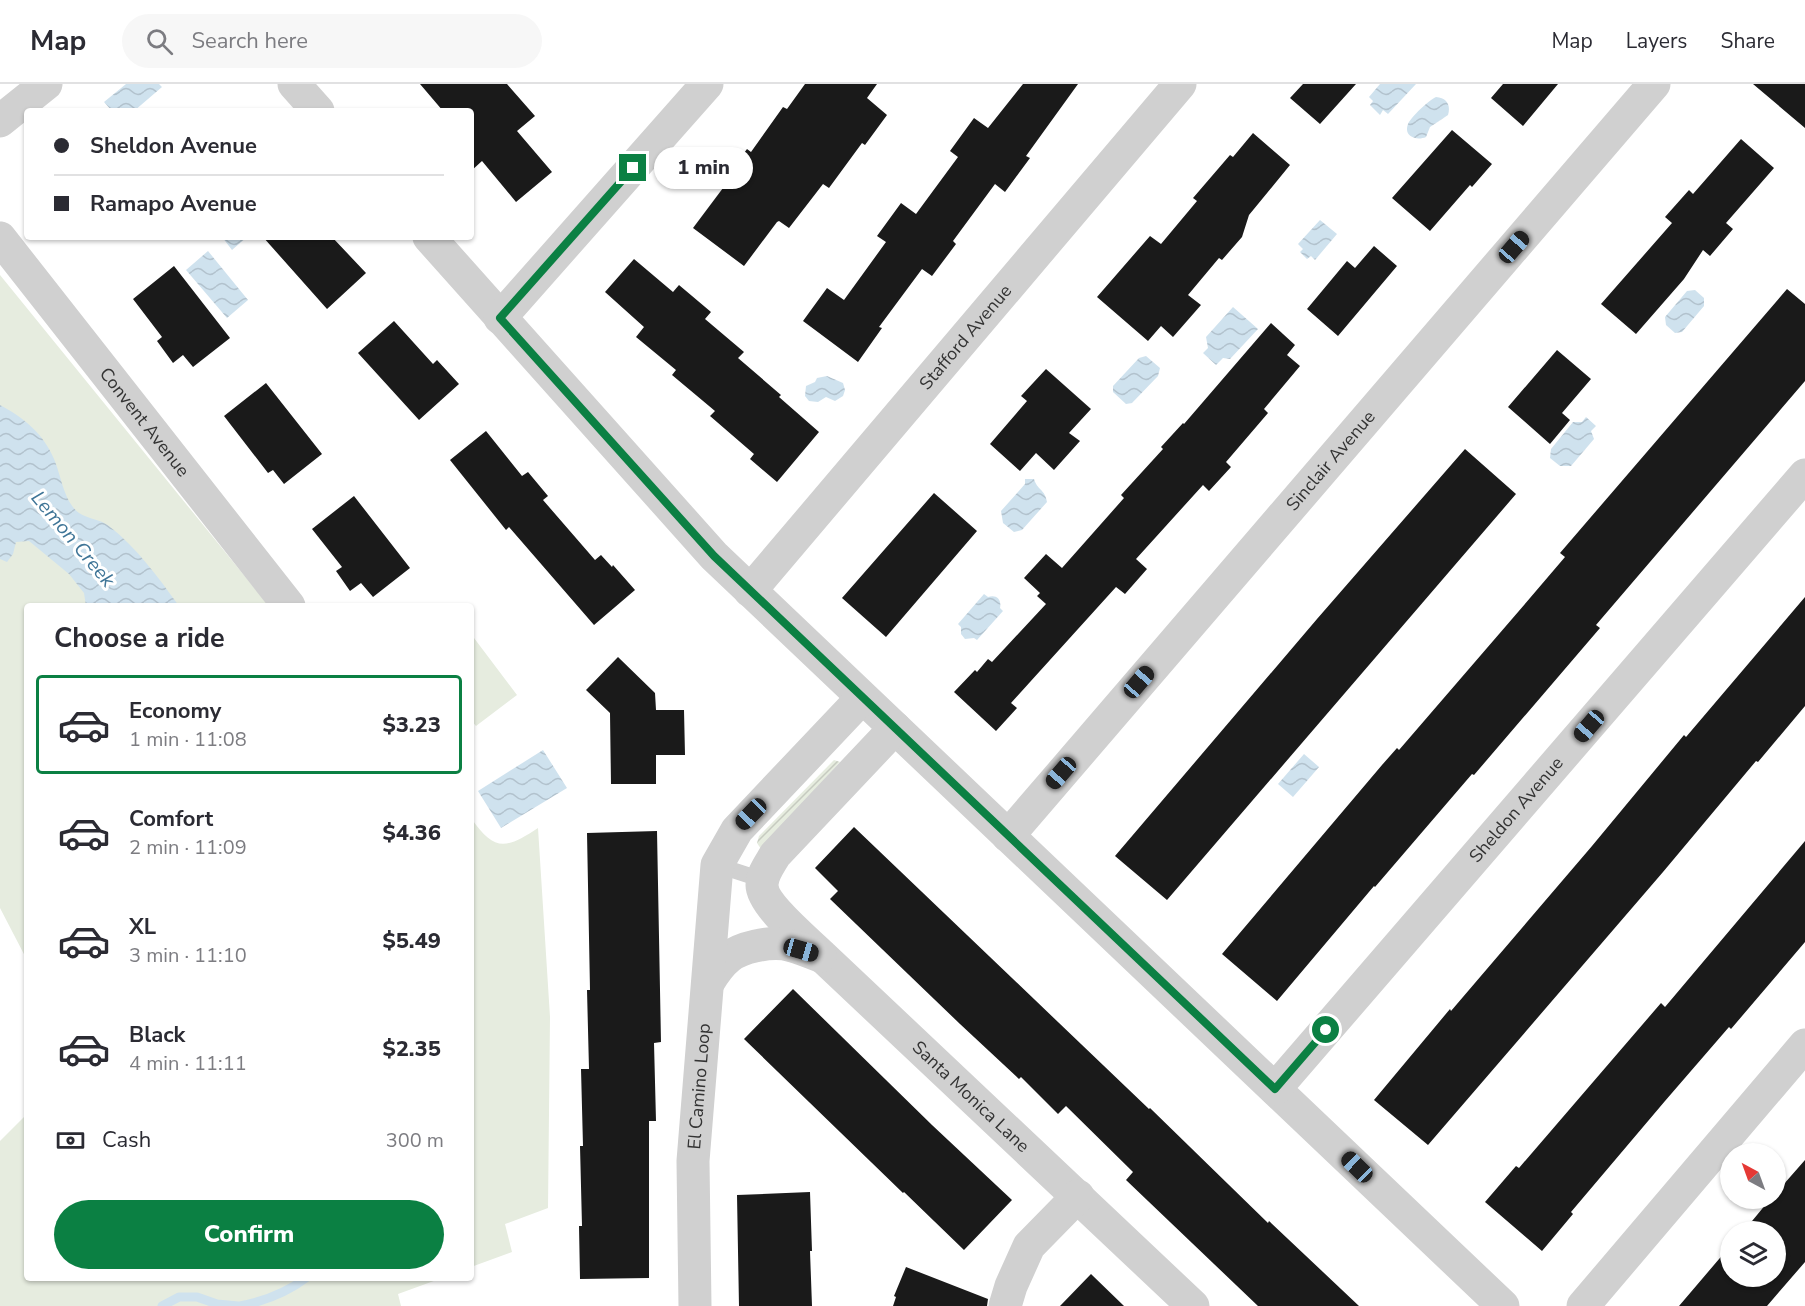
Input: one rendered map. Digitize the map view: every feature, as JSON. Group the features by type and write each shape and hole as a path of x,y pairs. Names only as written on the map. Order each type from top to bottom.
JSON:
{"street":[{"path":"0,122 46,84"},
{"path":"294,84 315,108"},
{"path":"500,318 706,84"},
{"name":"Stafford Avenue","path":"750,591 1180,84"},
{"name":"Sinclair Avenue","path":"1008,836 1654,84"},
{"name":"Convent Avenue","path":"0,238 288,603"},
{"path":"432,240 714,556 1503,1306"},
{"name":"Sheldon Avenue","path":"1275,1089 1805,475"},
{"path":"717,865 737,830 862,698"},
{"path":"763,880 775,855 895,728"},
{"name":"El Camino Loop","path":"694,1306 693,1161 717,865"},
{"name":"Santa Monica Lane","path":"763,880 764,895 771,907 1194,1306"},
{"path":"708,983 730,956 747,949 784,944 822,956"},
{"path":"1583,1306 1805,1045"},
{"path":"1005,1306 1011,1286 1029,1246 1078,1196"}],"lane":[{"path":"717,865 763,880"}],"shaded area":[{"path":"0,275 267,603 24,603 24,954 0,908"},
{"path":"474,638 517,695 476,726 474,724"},
{"path":"834,760 840,762 761,849 757,843 759,836"},
{"path":"474,822 487,837 501,844 517,840 538,828 550,1017 548,1208 505,1224 512,1252 474,1266"},
{"path":"24,1117 24,1281 434,1281 398,1294 401,1306 0,1306 0,1141"}],"water":[{"path":"126,84 159,84 162,87 138,108 109,108 104,102"},
{"path":"1380,84 1416,84 1388,114 1383,110 1380,115 1370,105 1373,101 1369,97"},
{"path":"1436,97 1447,103 1448,115 1430,127 1426,137 1412,137 1407,132 1408,124 1416,113"},
{"path":"1320,220 1337,234 1315,260 1311,256 1307,259 1300,252 1303,249 1298,244"},
{"path":"224,240 244,240 232,250"},
{"path":"208,251 248,300 227,318 186,270"},
{"path":"1695,290 1704,298 1704,306 1682,332 1675,333 1666,325 1665,317 1687,291"},
{"path":"1233,307 1258,329 1230,359 1223,358 1216,365 1203,353 1208,348 1206,337"},
{"path":"1146,356 1160,368 1158,376 1132,403 1126,404 1113,392 1113,386 1139,358"},
{"path":"827,376 843,383 845,390 843,396 835,401 826,397 818,402 809,401 805,396 806,386 815,382 817,378"},
{"path":"0,405 25,421 44,441 54,459 66,495 74,508 79,513 105,524 129,544 147,563 177,603 86,603 84,593 69,574 29,541 16,542 13,554 7,562 0,559"},
{"path":"1586,417 1596,426 1591,431 1594,439 1571,466 1560,466 1550,458 1551,449 1573,422 1582,422"},
{"path":"1025,479 1034,479 1045,494 1047,502 1022,530 1014,532 1003,523 1001,511 1025,484"},
{"path":"984,594 998,598 1003,611 977,640 965,639 958,624"},
{"path":"543,750 567,788 501,828 478,791"},
{"path":"1304,754 1319,767 1293,797 1278,784"}],"building":[{"path":"420,84 507,84 535,116 517,131 552,172 516,202 482,161 474,168 474,108 440,108"},
{"path":"805,84 877,84 867,98 887,115 865,145 862,143 829,188 823,184 789,228 777,222 744,266 693,228 726,184 723,181 747,149 751,152 783,107 787,109"},
{"path":"1023,84 1078,84 1026,156 1030,158 1005,192 995,184 953,241 956,244 932,276 922,269 879,327 882,328 858,362 803,321 827,288 844,300 886,242 877,236 901,203 916,214 958,157 950,151 974,118 988,128"},
{"path":"1303,84 1356,84 1320,124 1290,98"},
{"path":"1503,84 1558,84 1523,126 1491,98"},
{"path":"1753,84 1805,84 1805,128"},
{"path":"1452,130 1492,164 1472,187 1470,185 1430,231 1392,198"},
{"path":"1253,133 1290,165 1249,215 1242,237 1222,260 1219,258 1188,295 1201,305 1173,337 1161,326 1148,341 1097,297 1150,236 1161,244 1197,201 1193,198 1230,155 1233,157"},
{"path":"1741,139 1774,168 1726,223 1733,229 1710,256 1703,250 1684,279 1636,334 1601,304 1672,223 1665,217 1689,190 1693,194"},
{"path":"266,240 335,240 366,273 327,309"},
{"path":"1374,246 1397,266 1338,336 1307,309 1347,261 1355,268"},
{"path":"634,259 673,292 679,285 711,312 705,319 744,352 738,358 819,432 777,482 750,459 754,454 710,416 715,411 672,375 676,370 636,337 644,327 605,292"},
{"path":"174,266 230,338 193,367 183,355 173,363 157,341 162,337 133,299"},
{"path":"1787,289 1805,304 1805,381 1596,625 1600,628 1474,775 1472,774 1374,886 1277,1001 1222,954 1382,765 1397,748 1399,750 1565,557 1560,553"},
{"path":"394,321 433,364 437,360 459,384 419,420 358,353"},
{"path":"1271,323 1295,345 1287,355 1300,366 1264,409 1268,413 1226,462 1231,467 1209,491 1203,485 1136,559 1147,569 1125,594 1116,587 1011,703 1017,708 996,731 954,692 988,659 992,662 1046,604 1037,596 1040,593 1024,578 1046,554 1062,568 1124,498 1121,495 1163,449 1161,447 1184,424"},
{"path":"1557,350 1591,379 1562,413 1570,420 1550,444 1508,407"},
{"path":"1046,369 1091,409 1069,433 1080,441 1054,470 1036,453 1020,471 990,444 1027,401 1021,396"},
{"path":"266,383 322,454 284,484 273,470 268,473 224,416"},
{"path":"486,431 522,476 528,472 548,496 543,500 595,560 601,555 635,590 594,625 509,527 506,530 450,460"},
{"path":"1465,449 1516,494 1167,900 1115,856"},
{"path":"934,493 977,531 886,637 842,598"},
{"path":"354,496 410,568 373,597 361,583 350,591 336,571 342,567 312,529"},
{"path":"1805,597 1805,706 1428,1145 1374,1100 1684,735 1686,737"},
{"path":"618,657 655,693 656,710 684,710 685,755 656,755 656,784 611,784 610,713 586,690"},
{"path":"854,827 1268,1223 1269,1221 1359,1306 1258,1306 1126,1180 1133,1172 1066,1106 1058,1114 1021,1077 1019,1079 960,1024 830,899 838,891 815,868"},
{"path":"657,831 661,1042 654,1043 656,1121 649,1121 649,1278 580,1279 579,1226 582,1226 580,1146 583,1146 581,1069 589,1069 587,833"},
{"path":"1805,841 1805,942 1731,1029 1729,1027 1665,1101 1571,1212 1573,1214 1542,1251 1485,1202 1516,1166 1519,1168 1661,1003 1665,1007"},
{"path":"793,989 1012,1200 964,1250 744,1039"},
{"path":"1805,1160 1805,1262 1786,1284 1786,1221 1752,1221 1762,1209 1786,1209 1786,1182"},
{"path":"810,1192 812,1306 739,1306 737,1195"},
{"path":"1720,1258 1720,1287 1783,1287 1767,1306 1679,1306"},
{"path":"906,1267 988,1299 987,1306 893,1306 896,1297 894,1296"},
{"path":"1091,1274 1124,1306 1060,1306"}],"waterway":[{"name":"Lemon Creek","path":"240,1306 275,1296 302,1281"},
{"name":"Lemon Creek","path":"162,1306 179,1297 197,1297 217,1304 238,1306"}],"route":[{"path":"633,168 500,318 714,556 1275,1089 1326,1030"}]}
